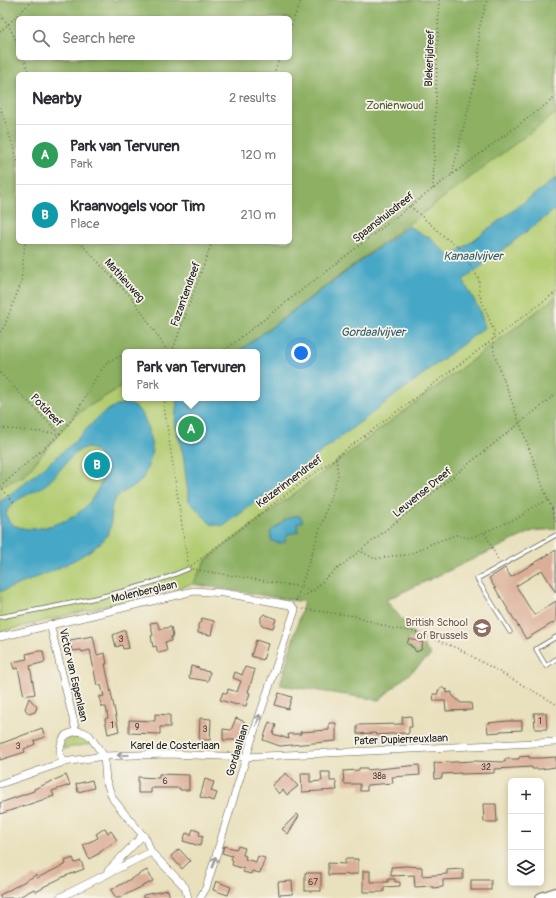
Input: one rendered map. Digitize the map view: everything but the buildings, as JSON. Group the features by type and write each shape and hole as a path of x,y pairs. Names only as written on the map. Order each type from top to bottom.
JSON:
{"street":[{"name":"Molenberglaan","path":"0,636 194,591 224,593 290,605 294,608"},
{"name":"Gordaallaan","path":"200,898 206,888 246,757 295,610 294,608"},
{"name":"Victor van Espenlaan","path":"50,624 76,731"},
{"path":"64,762 60,754 63,739 66,735 76,731 83,732 88,735 104,756 106,781 113,799 143,835 148,842 151,852 184,887 188,898"},
{"name":"Pater Dupierreuxlaan","path":"246,757 556,742"},
{"name":"Karel de Costerlaan","path":"0,784 64,762 104,756 168,754 246,757"},
{"path":"104,875 143,835"},
{"path":"59,898 151,852"}],"lane":[{"path":"510,632 477,579 556,535"},
{"path":"0,617 116,592 171,576 188,569"},
{"path":"556,637 536,649 546,666 556,660"}],"path":[{"path":"16,16 33,0"},
{"path":"292,24 301,0"},
{"name":"Blekerijdreef","path":"433,189 439,0"},
{"path":"451,175 478,65 479,29 487,0"},
{"path":"0,15 8,24 16,42"},
{"path":"0,32 16,16"},
{"path":"25,60 28,72"},
{"path":"275,72 278,60"},
{"name":"Spaanshuisdreef","path":"226,349 410,206 556,97"},
{"path":"0,107 16,155"},
{"path":"410,206 447,239 459,247 479,279 479,294 494,331 492,341 494,353 556,522"},
{"path":"0,332 4,327 21,283 25,244"},
{"name":"Mathieuweg","path":"81,244 134,300 166,349"},
{"name":"Fazantendreef","path":"173,349 211,244"},
{"name":"Keizerinnendreef","path":"188,569 336,456 556,292"},
{"path":"14,503 0,487 60,434 74,417 98,374 109,361 122,355"},
{"name":"Potdreef","path":"0,373 60,434"},
{"name":"Leuvense Dreef","path":"301,587 296,600 313,591 326,578 521,424 556,394"},
{"path":"165,401 164,406 188,569 301,587 313,591"},
{"name":"Potdreef","path":"0,428 60,434"},
{"path":"301,587 338,475 336,456"},
{"path":"361,551 375,559 408,555 433,543 456,535 470,538 485,533 518,518 532,508 548,500"},
{"path":"552,510 556,508"},
{"path":"485,533 500,566"},
{"path":"294,608 355,616 390,628 416,632 459,649 556,704"}],"green space":[{"path":"0,0 556,0 556,297 206,560 193,584 0,632"},
{"name":"Zoniënwoud","path":"0,0 556,0 556,113 242,349 122,349 122,382 119,388 75,415 25,475 0,487"},
{"path":"556,297 556,529 533,531 386,600 431,655 379,700 280,685 304,602 193,584 206,560"},
{"path":"77,734 85,736 94,743 62,749 71,736"}],"water":[{"name":"Gordaalvijver","path":"556,178 556,209 463,280 479,309 485,327 224,526 211,524 189,501 183,454 175,424 177,401 260,401 260,349 242,349 408,226 430,238 451,257"},
{"path":"122,404 134,406 144,417 146,422 152,452 149,464 142,479 135,486 116,497 111,511 111,526 109,532 100,543 90,551 39,577 0,592 0,502 72,444 101,415","holes":["85,448 94,450 103,463 100,484 89,503 69,519 43,528 25,529 12,524 7,518 7,512 10,507 22,497 45,485 75,453"]},
{"path":"293,516 300,516 303,521 297,524 298,532 288,534 285,542 278,543 272,541 270,532 286,519"}],"place":[{"name":"Park van Tervuren","path":"191,429"},
{"name":"Kraanvogels voor Tim","path":"97,465"},
{"name":"British School of Brussels","path":"482,628"}],"water label":[{"name":"Kanaalvijver","path":"473,256"}]}
